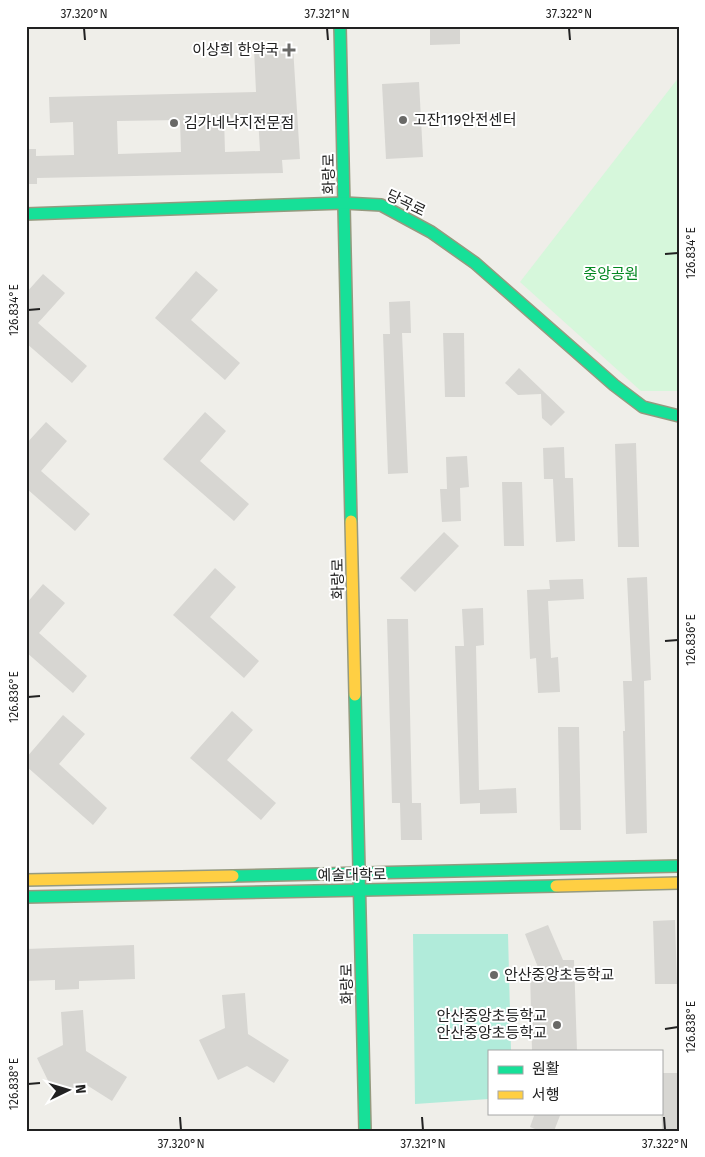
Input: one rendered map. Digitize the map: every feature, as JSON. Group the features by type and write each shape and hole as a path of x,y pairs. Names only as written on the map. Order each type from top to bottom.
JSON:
{"street":[{"name":"화랑로","path":"340,26 365,1131"},
{"name":"당곡로","path":"26,214 344,203 381,205 430,232 475,263 614,385 643,407 679,416"},
{"name":"예술대학로","path":"26,880 679,866"},
{"name":"예술대학로","path":"26,897 679,882"}],"green space":[{"name":"중앙공원","path":"679,77 679,391 641,391 520,282"},
{"path":"413,934 508,934 511,1050 488,1050 488,1099 415,1104"}],"building":[{"path":"430,26 460,26 460,44 430,45"},
{"path":"293,47 300,159 282,160 283,173 37,178 37,184 26,184 26,149 36,149 36,156 74,155 73,122 50,123 49,97 256,92 254,49","holes":["258,117 260,151 225,152 224,118","180,120 181,152 118,154 117,121"]},
{"name":"고잔119안전센터","path":"419,82 423,157 386,159 382,84"},
{"path":"196,271 218,290 191,320 240,363 225,380 155,318"},
{"path":"43,274 65,293 38,323 87,366 72,383 26,343 26,293"},
{"path":"410,301 411,333 402,333 408,473 388,474 383,334 390,334 389,302"},
{"path":"443,333 464,333 465,397 445,397"},
{"path":"519,368 565,412 551,426 542,418 541,394 518,395 505,383"},
{"path":"205,412 226,431 200,461 249,504 234,521 163,459"},
{"path":"46,422 67,441 41,471 90,514 75,531 26,488 26,444"},
{"path":"636,443 639,547 618,547 615,444"},
{"path":"564,447 565,478 573,478 575,541 556,542 553,479 544,479 543,448"},
{"path":"467,456 469,487 460,488 461,521 442,522 440,489 447,489 446,457"},
{"path":"502,482 522,482 524,546 504,546"},
{"path":"444,532 459,546 415,592 400,578"},
{"path":"215,568 236,587 210,617 259,661 244,678 173,615"},
{"path":"647,577 651,680 644,681 647,833 626,834 623,681 632,681 627,578"},
{"path":"583,579 584,599 548,601 551,658 558,657 560,692 538,693 536,658 530,659 527,590 550,589 549,580"},
{"path":"43,584 65,603 39,633 87,676 73,693 26,652 26,604"},
{"path":"483,608 484,645 476,646 479,790 516,788 517,813 480,814 480,803 460,804 455,646 464,646 462,609"},
{"path":"387,619 408,619 412,803 421,803 422,840 401,840 400,803 392,803"},
{"path":"232,711 253,730 227,760 276,803 261,820 190,758"},
{"path":"63,715 85,734 59,764 107,808 93,825 26,766 26,758"},
{"path":"558,727 579,727 581,830 560,830"},
{"path":"675,920 677,984 655,984 653,921"},
{"path":"548,925 563,960 574,960 577,1050 532,1050 530,970 539,970 525,934"},
{"path":"134,945 135,979 79,981 79,989 55,990 55,980 26,981 26,949"},
{"path":"245,993 248,1034 289,1060 274,1083 247,1066 218,1080 199,1040 225,1028 222,995"},
{"path":"83,1010 86,1051 127,1077 112,1101 85,1084 56,1097 37,1058 63,1045 61,1012"},
{"path":"662,1073 679,1073 679,1131 662,1131"},
{"path":"535,1114 561,1114 554,1131 540,1131 530,1127"}],"traffic: fast":[{"path":"340,26 351,521"},
{"path":"26,214 344,203 381,205 431,232 475,263 614,385 643,407 679,416"},
{"path":"355,695 365,1131"},
{"path":"233,876 679,866"},
{"path":"26,897 556,886"}],"traffic: slow":[{"path":"351,521 355,695"},
{"path":"26,880 233,876"},
{"path":"556,886 679,883"}],"place":[{"name":"이상희 한약국","path":"289,50"},
{"name":"고잔119안전센터","path":"403,120"},
{"name":"김가네낙지전문점","path":"174,123"},
{"name":"안산중앙초등학교","path":"494,975"},
{"name":"안산중앙초등학교 안산중앙초등학교","path":"557,1025"}]}
